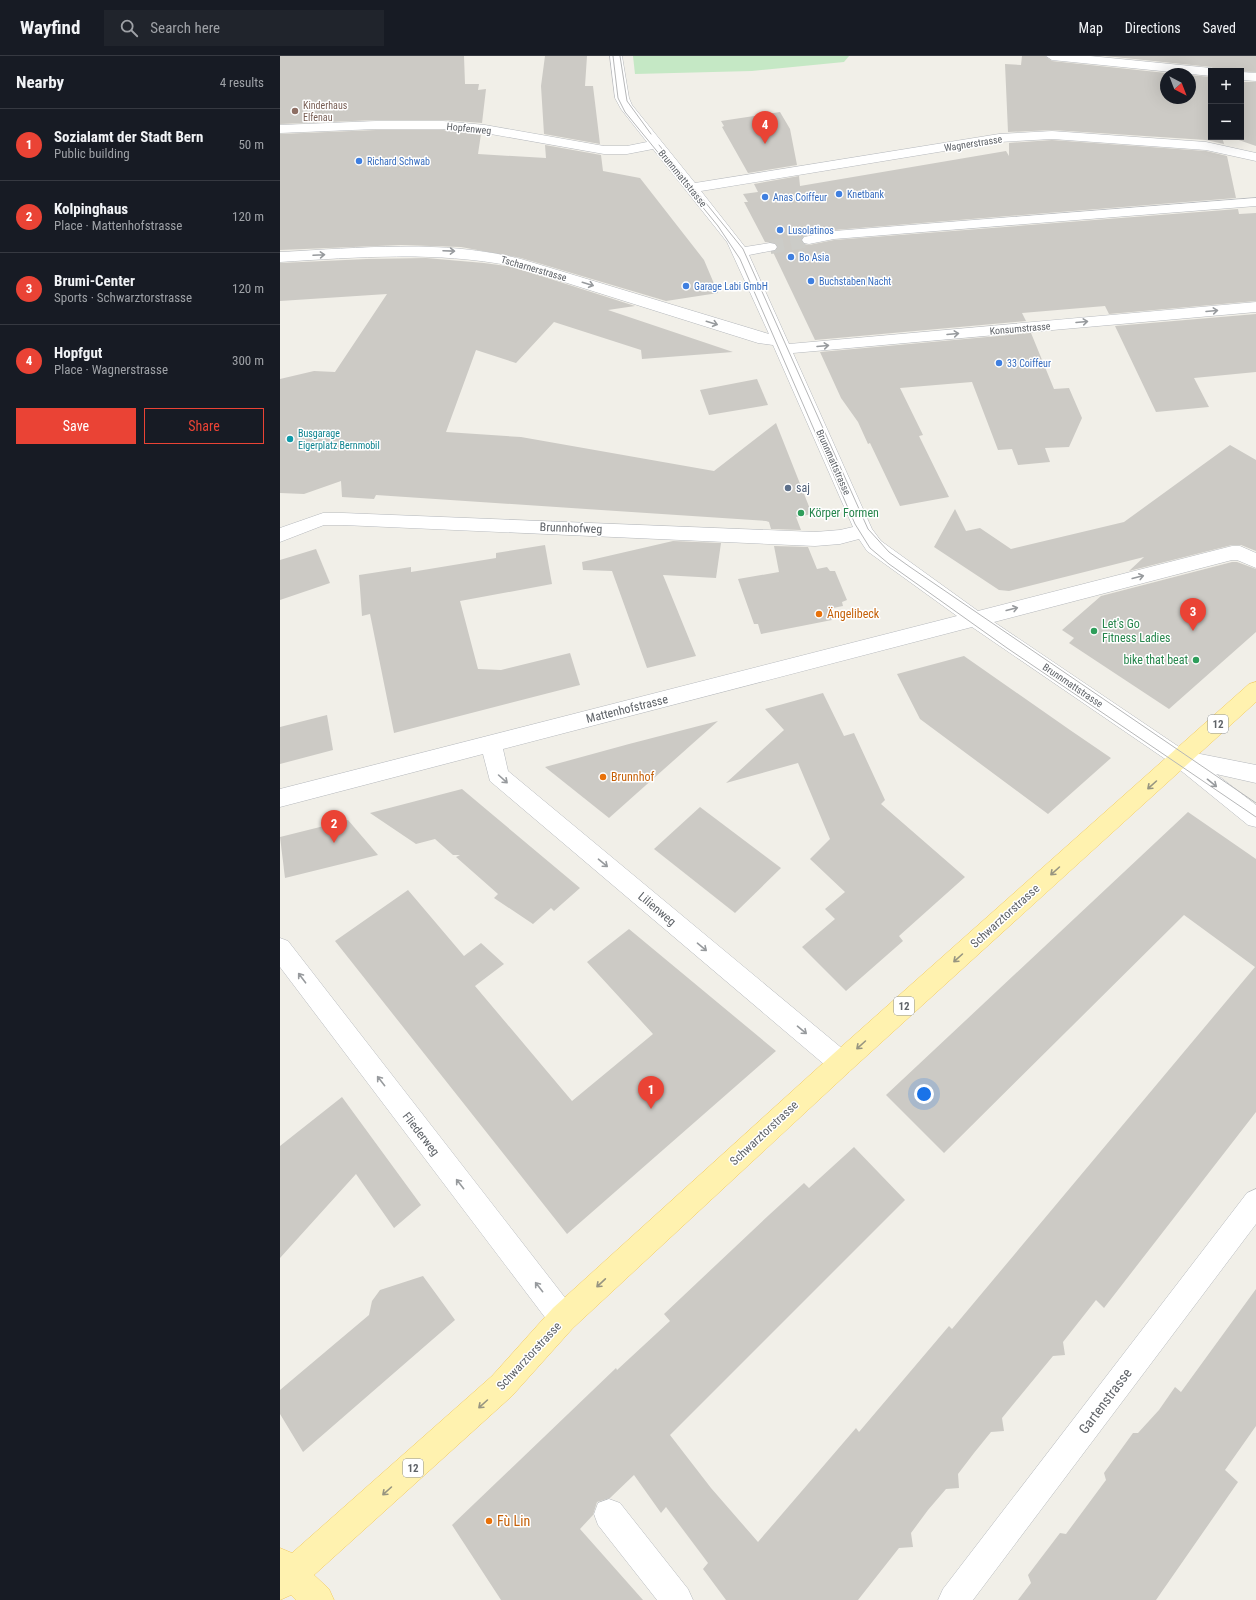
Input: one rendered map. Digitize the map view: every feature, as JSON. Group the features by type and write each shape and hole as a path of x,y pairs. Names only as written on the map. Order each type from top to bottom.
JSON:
{"main road":[{"name":"Schwarztorstrasse","path":"284,1574 372,1505 502,1386 563,1318 841,1063 1256,690"},
{"path":"284,1574 318,1600"}],"street":[{"name":"Brunnmattstrasse","path":"616,56 622,98 626,106 734,241 740,252 864,531 874,546 883,554 975,619 1181,759 1256,818"},
{"path":"1052,56 1208,72"},
{"path":"1244,76 1256,77"},
{"name":"Hopfenweg","path":"280,129 376,125 443,125 485,129 604,150 627,150 655,144"},
{"name":"Wagnerstrasse","path":"692,188 999,138 1032,135 1206,146 1256,157"},
{"path":"808,240 834,235 1256,202"},
{"path":"740,252 770,246"},
{"name":"Tscharnerstrasse","path":"280,257 409,250 454,251 486,255 516,262 782,345"},
{"name":"Konsumstrasse","path":"782,345 1256,307"},
{"name":"Brunnhofweg","path":"280,534 323,519 564,527 815,539 840,537 864,531"},
{"name":"Mattenhofstrasse","path":"280,798 1232,553 1240,554 1256,562"},
{"name":"Lilienweg","path":"491,744 498,775 841,1063"},
{"name":"Brunnmattstrasse","path":"1181,759 1256,774"},
{"name":"Fliederweg","path":"280,949 563,1318"},
{"name":"Gartenstrasse","path":"954,1600 1256,1202"},
{"path":"609,1514 677,1600"}],"green space":[{"path":"633,56 849,56 844,62 752,71 635,74"}],"building":[{"path":"280,56 464,56 465,84 479,84 478,90 486,89 482,123 443,120 376,120 280,124"},
{"path":"545,56 587,56 585,86 593,86 600,144 544,134 541,86"},
{"path":"1022,56 1045,56 1052,61 1160,72 1160,104 1196,104 1196,76 1208,77 1208,140 1223,140 1224,144 1206,140 1052,130 1008,132 1005,64 1021,65"},
{"path":"1105,56 1256,56 1256,72 1244,72 1244,68 1211,67"},
{"path":"1244,82 1256,82 1256,146 1239,140 1244,140"},
{"path":"780,112 790,129 797,165 748,173 722,127 724,126 721,121"},
{"path":"376,130 443,130 481,134 478,154 546,158 545,145 601,155 603,171 640,178 704,260 718,293 666,301 521,258 461,247 401,245 280,250 280,134"},
{"path":"1052,140 1206,151 1227,156 1236,198 834,230 804,236 801,241 804,244 809,245 834,240 1238,209 1239,214 1256,213 1256,301 1109,314 1105,306 1022,313 1026,321 815,340 773,252 776,251 778,246 775,243 765,242 744,202 748,202 743,194 758,192 754,184 799,176 800,186 1006,151 1009,156 1009,143"},
{"path":"426,258 513,267 635,306 608,310 733,352 642,359 641,350 554,322 516,363 476,350 446,432 521,437 714,471 776,423 812,514 796,517 801,530 771,529 769,522 766,521 376,495 374,499 342,497 341,481 304,494 280,493 280,379 314,371 335,372 387,294 280,301 280,263"},
{"path":"1256,314 1256,372 1194,378 1209,407 1156,412 1115,326"},
{"path":"1031,333 1054,389 1069,388 1082,418 1069,447 1045,448 1050,462 1018,465 1012,449 998,450 972,382 900,388 923,435 919,436 949,497 900,506 870,443 868,444 858,422 841,398 820,352"},
{"path":"757,379 768,405 709,415 700,390"},
{"path":"1230,445 1256,460 1256,551 1241,545 1232,545 1129,571 1144,557 1009,591 999,590 934,547 955,509 966,531 980,528 1011,549 1124,522"},
{"path":"673,541 721,543 716,578 663,575 696,656 647,668 612,571 583,570 582,562"},
{"path":"545,545 552,584 460,601 478,669 501,670 570,653 580,685 394,733 370,614 362,616 359,575 411,567 411,572 496,558 496,553"},
{"path":"774,546 808,547 817,569 827,567 830,571 835,571 847,600 842,602 843,606 828,609 832,620 761,634 758,624 754,624 738,579 779,572"},
{"path":"316,549 330,583 280,600 280,560"},
{"path":"1232,562 1237,562 1256,569 1256,632 1169,709 1069,643 1074,638 1062,630 1101,596"},
{"path":"964,656 1111,758 1048,814 920,719 897,674"},
{"path":"823,693 844,736 854,733 885,800 881,804 965,877 899,936 903,941 846,991 802,947 835,919 825,909 845,892 810,859 830,839 798,763 726,783 784,730 765,709"},
{"path":"327,715 333,750 280,764 280,727"},
{"path":"718,721 609,818 545,767 629,744"},
{"path":"462,789 580,888 554,911 551,908 533,924 494,898 498,894 456,857 460,855 453,855 435,839 416,844 370,813"},
{"path":"700,807 781,868 735,913 654,849"},
{"path":"1188,812 1256,859 1256,1112 1104,1308 1096,1300 1063,1342 1065,1355 1053,1356 1002,1418 1004,1431 991,1432 974,1453 958,1474 959,1488 946,1489 928,1510 911,1533 913,1547 899,1548 858,1600 726,1600 703,1569 708,1563 666,1507 661,1513 634,1475 610,1498 597,1502 593,1515 580,1529 643,1600 501,1600 452,1525 616,1368 617,1370 670,1321 664,1314 769,1215 804,1183 809,1188 854,1147 905,1200 670,1435 711,1488 758,1542 856,1428 859,1432 949,1326 952,1329 1255,967 1184,915 944,1153 886,1095"},
{"path":"348,820 378,855 285,878 280,837"},
{"path":"408,890 464,956 481,943 504,964 475,986 572,1101 653,1034 587,962 629,929 776,1051 567,1234 335,941"},
{"path":"342,1097 421,1205 394,1228 356,1174 280,1258 280,1146"},
{"path":"423,1276 455,1320 303,1452 280,1414 280,1390 369,1315 372,1301 380,1290"},
{"path":"1256,1289 1256,1426 1225,1470 1238,1482 1156,1600 1018,1600 1031,1583 1028,1575 1060,1533 1066,1534 1106,1480 1104,1473 1133,1433 1138,1433 1159,1410 1175,1387 1181,1392"}],"tunnel":[{"path":"770,247 809,240"}],"tram line":[{"path":"613,56 618,98 625,112 718,226 740,259 855,524 870,548 889,564 1007,648 1256,817"},
{"path":"620,56 627,101 651,134"},
{"path":"659,145 743,249 868,529 889,552 910,567 1256,803"}],"place":[{"name":"Kinderhaus Elfenau","path":"295,111"},
{"name":"Hopfgut","path":"765,144"},
{"name":"Richard Schwab","path":"359,161"},
{"name":"Knetbank","path":"839,194"},
{"name":"Anas Coiffeur","path":"765,197"},
{"name":"Lusolatinos","path":"780,230"},
{"name":"Bo Asia","path":"791,257"},
{"name":"Buchstaben Nacht","path":"811,281"},
{"name":"Garage Labi GmbH","path":"686,286"},
{"name":"33 Coiffeur","path":"999,363"},
{"name":"Busgarage Eigerplatz Bernmobil","path":"290,439"},
{"name":"saj","path":"788,488"},
{"name":"Körper Formen","path":"801,513"},
{"name":"Ängelibeck","path":"819,614"},
{"name":"Let's Go Fitness Ladies","path":"1094,631"},
{"name":"Brumi-Center","path":"1193,631"},
{"name":"bike that beat","path":"1196,660"},
{"name":"Brunnhof","path":"603,777"},
{"name":"Kolpinghaus","path":"334,843"},
{"name":"Sozialamt der Stadt Bern","path":"651,1109"},
{"name":"Fù Lin","path":"489,1521"}]}
